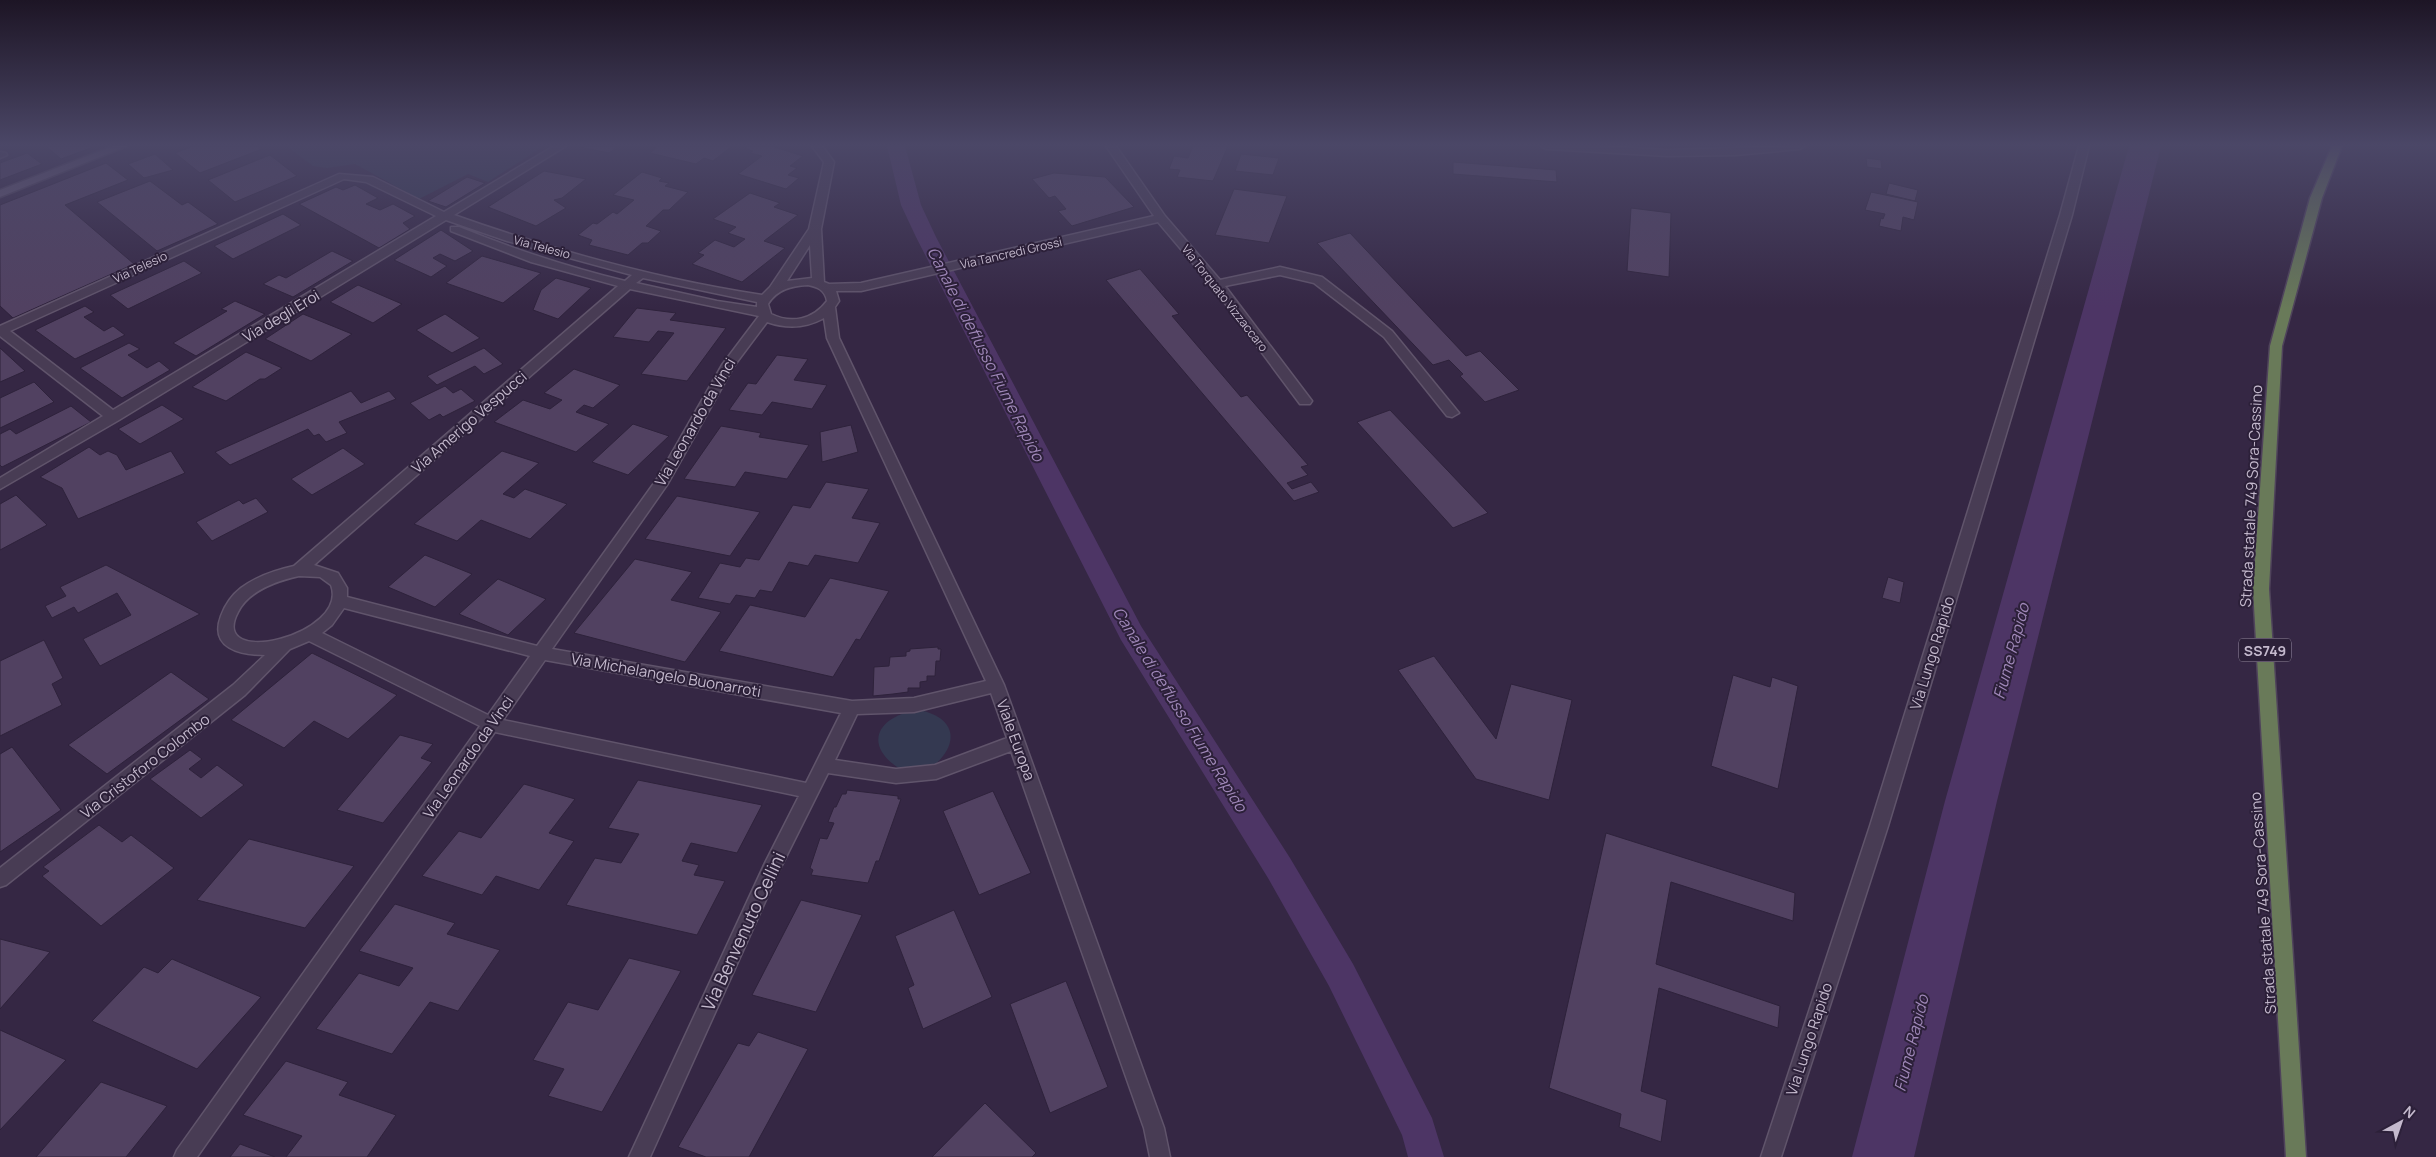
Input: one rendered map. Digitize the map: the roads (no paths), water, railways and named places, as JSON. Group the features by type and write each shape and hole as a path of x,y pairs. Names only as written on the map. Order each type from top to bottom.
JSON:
{"highway":[{"name":"Strada statale 749 Sora-Cassino","path":"2296,1157 2261,589 2276,346 2315,200"}],"street":[{"name":"Via Telesio","path":"0,331 287,200"},
{"name":"Via Telesio","path":"408,200 500,248 626,286 731,308 764,309"},
{"name":"Via degli Eroi","path":"0,484 473,200"},
{"path":"775,289 815,229 821,200"},
{"name":"Via Torquato Vizzaccaro","path":"1148,200 1161,218 1217,284 1305,401"},
{"name":"Via Lungo Rapido","path":"1771,1157 1879,826 2070,200"},
{"name":"Via Tancredi Grossi","path":"775,289 796,282 823,286 861,287 1161,218"},
{"name":"Via Telesio","path":"442,219 640,274 738,296 764,309"},
{"name":"Viale Europa","path":"815,229 823,286 832,294 833,338 996,685 1154,1128 1160,1157"},
{"path":"1217,284 1280,271 1318,280 1388,334 1452,413"},
{"name":"Via Amerigo Vespucci","path":"299,570 640,274"},
{"name":"Via Tancredi Grossi","path":"831,305 861,287"},
{"name":"Via Leonardo da Vinci","path":"184,1157 662,482 738,349 775,289"},
{"name":"Via Leonardo da Vinci","path":"738,349 772,329 801,322 831,305"},
{"path":"764,309 783,323 801,322 833,338"},
{"path":"0,331 114,416"},
{"path":"299,570 314,570 328,574 337,580 341,589 340,601 334,612 309,634 284,646 249,649 236,644 228,637 225,626 228,614 236,602 248,591 264,581 299,570"},
{"name":"Via Michelangelo Buonarroti","path":"340,601 541,654 852,708 914,705 996,685"},
{"path":"309,634 491,724 810,792"},
{"name":"Via Cristoforo Colombo","path":"0,879 239,690 284,646"},
{"name":"Via Benvenuto Cellini","path":"639,1157 771,869 852,708"},
{"path":"823,765 896,776 936,772 1016,742"}],"waterway":[{"name":"Canale di deflusso Fiume Rapido","path":"910,200 926,237 1131,633 1279,868 1341,975 1419,1131 1426,1157"},
{"name":"Fiume Rapido","path":"1883,1157 1971,801 2131,200"}]}
